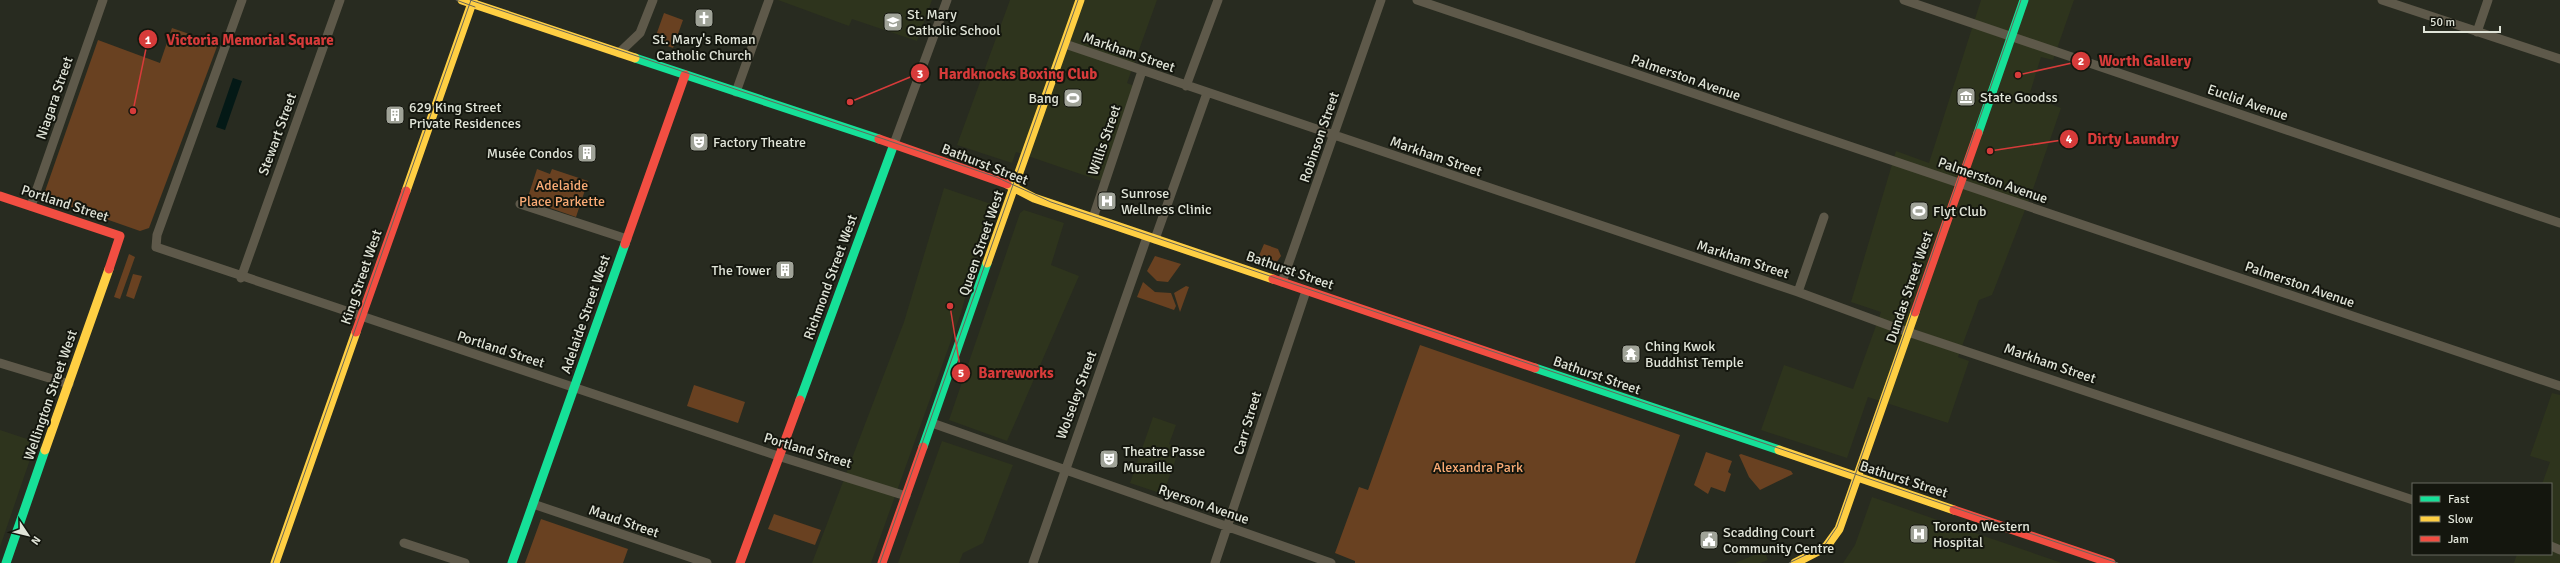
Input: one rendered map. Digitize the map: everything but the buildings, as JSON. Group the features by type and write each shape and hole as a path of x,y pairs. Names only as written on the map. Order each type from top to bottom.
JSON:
{"main road":[{"name":"Bathurst Street","path":"462,0 472,2 619,53 894,144 1015,189 1034,198 2111,563"},
{"name":"Queen Street West","path":"882,563 1015,189 1080,0"},
{"name":"Dundas Street West","path":"1795,563 1819,552 1834,538 1857,478 2024,0"},
{"name":"King Street West","path":"275,563 472,2"},
{"name":"Adelaide Street West","path":"512,563 685,75"},
{"name":"Richmond Street West","path":"740,563 778,456 894,144"},
{"name":"Portland Street","path":"0,196 120,236"},
{"name":"Wellington Street West","path":"6,563 120,236"}],"street":[{"name":"Niagara Street","path":"31,206 103,0"},
{"name":"Portland Street","path":"242,0 157,235 156,248 241,278 778,456 906,496"},
{"name":"Stewart Street","path":"241,278 340,0"},
{"path":"619,53 640,33 653,0"},
{"path":"736,92 769,0"},
{"name":"Richmond Street West","path":"894,144 947,0"},
{"path":"1186,86 1218,0"},
{"name":"Robinson Street","path":"1282,282 1335,135 1381,0"},
{"name":"Palmerston Avenue","path":"1417,0 2560,386"},
{"name":"Euclid Avenue","path":"1904,0 2560,223"},
{"path":"2382,0 2560,59"},
{"path":"2476,32 2488,0"},
{"name":"Markham Street","path":"1065,44 1798,292 1908,331 2412,500"},
{"name":"Willis Street","path":"1093,218 1142,71"},
{"name":"Wolseley Street","path":"1034,563 1065,471 1151,238 1207,93"},
{"path":"520,204 627,239"},
{"path":"1798,292 1824,217"},
{"name":"Carr Street","path":"1215,563 1306,291"},
{"path":"0,363 69,384"},
{"name":"Ryerson Avenue","path":"932,423 1065,471 1331,563"},
{"name":"Maud Street","path":"533,504 707,563"},
{"path":"404,543 465,563"}],"shaded area":[{"name":"St. Mary Catholic School","path":"778,0 932,0 917,41 852,19 849,26"},
{"path":"1010,0 1157,0 1127,83 1134,86 1101,181 1016,152 1012,163 957,145"},
{"path":"1981,0 2074,0 2053,60 2041,57 2029,96 2061,108 2032,192 1992,295 1979,300 1958,357 1969,361 1948,423 1868,397 1847,458 1761,430 1784,365 1853,389 1881,312 1851,302 1896,151 1929,163"},
{"path":"944,188 991,204 961,313 871,563 812,563 904,322"},
{"path":"1024,210 1064,223 1051,265 1079,276 1007,441 949,420 1020,213"},
{"path":"2552,393 2560,395 2560,563 2514,563 2517,555 2552,555 2552,483 2542,483 2550,462 2530,456"},
{"path":"1153,417 1176,425 1169,444 1180,448 1163,494 1130,483"},
{"path":"0,430 36,442 0,547"},
{"path":"942,441 1013,465 983,543 963,553 959,563 898,563"},
{"name":"Toronto Western Hospital","path":"1872,497 2062,563 1843,563 1855,545"},
{"path":"1764,551 1768,560 1760,563 1735,563"}],"green space":[{"path":"664,13 683,20 673,48 654,41"},
{"path":"172,28 218,44 149,228 140,231 43,197 98,40 160,63"},
{"name":"Adelaide Place Parkette","path":"537,169 550,174 552,169 588,181 576,217 527,200"},
{"path":"1264,244 1278,249 1281,256 1276,263 1258,258"},
{"path":"129,254 135,257 120,299 114,297"},
{"path":"1155,256 1181,264 1168,282 1157,281 1147,271"},
{"path":"133,274 142,276 134,299 126,296"},
{"path":"1143,282 1155,292 1171,293 1176,306 1174,310 1137,297"},
{"path":"1186,286 1189,287 1180,312 1174,293"},
{"name":"Alexandra Park","path":"1420,345 1680,435 1635,563 1355,563 1355,561 1335,553 1359,487 1368,490"},
{"path":"694,385 745,402 738,423 687,406"},
{"path":"1706,452 1732,461 1728,472 1731,474 1725,492 1711,487 1708,494 1694,485"},
{"path":"1741,454 1791,471 1793,474 1760,490 1749,477 1739,455"},
{"path":"774,514 821,530 815,545 768,529"},
{"path":"541,519 628,549 623,563 525,563"}],"water":[{"path":"233,78 242,81 225,130 216,127"}],"tram line":[{"path":"456,0 475,7"},
{"path":"470,0 996,177 1051,202 2118,563"},
{"path":"273,563 471,0"},
{"path":"880,563 1078,0"},
{"path":"1789,563 1824,546 1837,527 2021,0"}],"traffic: fast":[{"path":"1978,133 2024,0"},
{"path":"635,58 879,139"},
{"path":"800,400 894,144"},
{"path":"512,563 625,244"},
{"path":"923,447 987,263"},
{"path":"1535,368 1779,450"},
{"path":"6,563 45,450"}],"traffic: slow":[{"path":"462,0 635,58"},
{"path":"406,191 473,0"},
{"path":"987,263 1080,0"},
{"path":"1007,184 1034,198 1273,279"},
{"path":"45,450 109,269"},
{"path":"1795,563 1826,547 1839,529 1915,312"},
{"path":"275,563 356,332"},
{"path":"1779,450 1954,510"}],"traffic: jam":[{"path":"625,244 685,75"},
{"path":"1915,312 1978,133"},
{"path":"879,139 1007,184"},
{"path":"356,332 406,191"},
{"path":"0,196 120,236 109,269"},
{"path":"1273,279 1535,368"},
{"path":"740,563 800,400"},
{"path":"882,563 923,447"},
{"path":"1954,510 2111,563"}],"place":[{"name":"St. Mary's Roman Catholic Church","path":"704,18"},
{"name":"St. Mary Catholic School","path":"893,22"},
{"name":"Worth Gallery","path":"2018,75"},
{"name":"State Goodss","path":"1966,97"},
{"name":"Bang","path":"1073,98"},
{"name":"Hardknocks Boxing Club","path":"850,102"},
{"name":"Victoria Memorial Square","path":"133,111"},
{"name":"629 King Street Private Residences","path":"395,115"},
{"name":"Factory Theatre","path":"699,142"},
{"name":"Dirty Laundry","path":"1990,151"},
{"name":"Musée Condos","path":"587,153"},
{"name":"Sunrose Wellness Clinic","path":"1107,201"},
{"name":"Flyt Club","path":"1919,211"},
{"name":"The Tower","path":"785,270"},
{"name":"Barreworks","path":"950,306"},
{"name":"Ching Kwok Buddhist Temple","path":"1631,354"},
{"name":"Theatre Passe Muraille","path":"1109,459"},
{"name":"Toronto Western Hospital","path":"1919,534"},
{"name":"Scadding Court Community Centre","path":"1709,540"}]}
